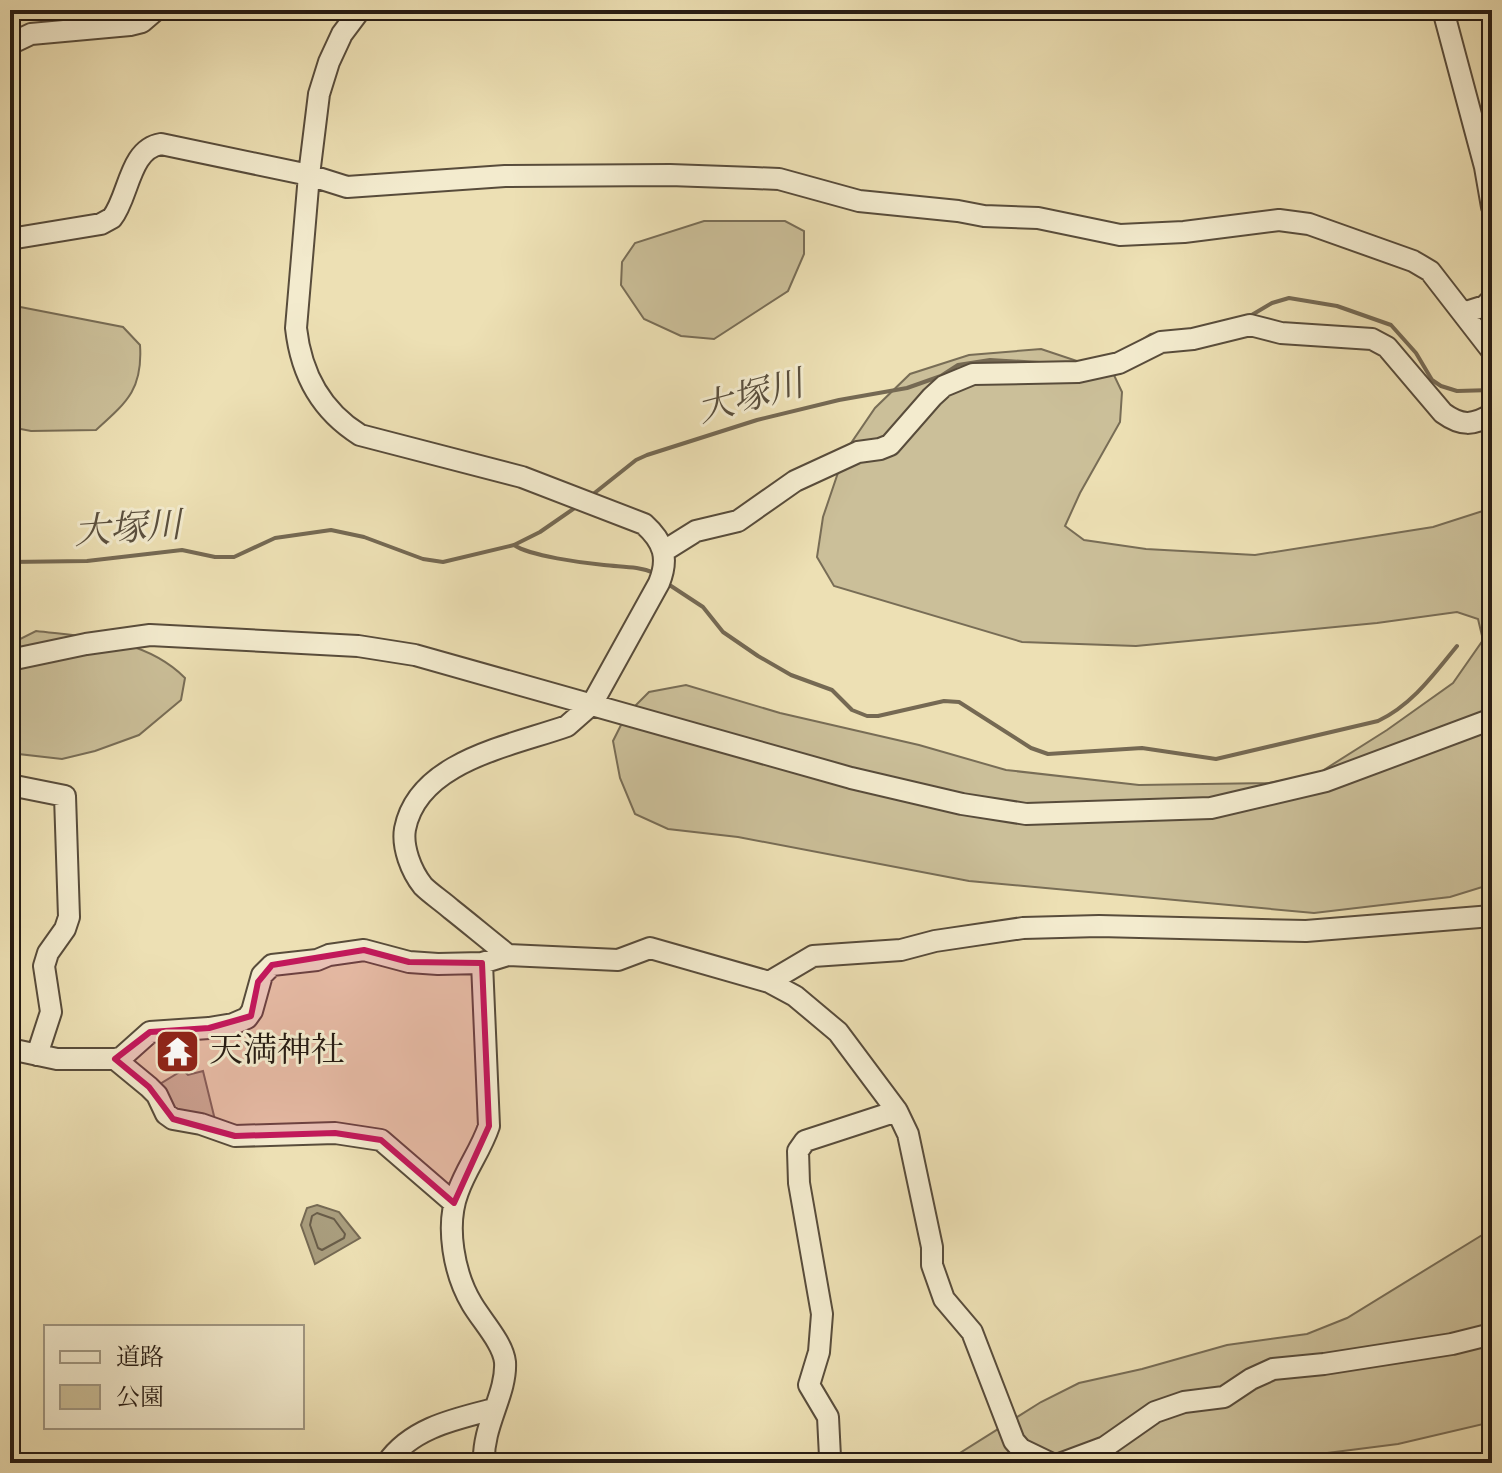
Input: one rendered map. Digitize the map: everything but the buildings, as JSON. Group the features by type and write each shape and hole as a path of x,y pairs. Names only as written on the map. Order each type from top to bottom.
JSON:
{"street":[{"path":"10,44 31,34 130,25 142,22 156,10"},
{"path":"360,10 342,34 319,94 296,328 305,373 330,410 344,425 360,435 522,477 644,524 658,537 664,551 665,567 659,583 592,704 567,726 472,759 439,776 419,794 408,814 404,837 407,853 424,886 508,955"},
{"path":"1443,10 1485,167 1492,207"},
{"path":"10,239 101,224 112,218 139,159 154,145 189,149 309,175 347,187 505,176 670,175 779,179 859,201 984,216 1038,218 1120,235 1184,232 1279,220 1309,224 1413,261 1430,271 1492,351"},
{"path":"1463,313 1485,306 1492,299"},
{"path":"664,551 696,531 738,521 795,481 858,452 890,445 932,397 956,380 973,374 1078,372 1119,363 1161,342 1193,339 1250,325 1281,333 1372,339 1387,347 1451,419 1461,424 1473,424 1492,414"},
{"path":"10,660 150,635 358,646 415,655 851,778 962,804 1026,814 1211,808 1326,781 1492,719"},
{"path":"10,785 65,796 69,917 44,966 51,1012 37,1055"},
{"path":"769,982 813,956 901,950 935,941 1023,928 1099,926 1306,931 1492,916"},
{"path":"10,1049 57,1059 115,1059 122,1057 150,1032 209,1028 247,1018 252,1011 258,982 272,965 364,950 409,962 438,964 482,963 508,955 618,960 650,948 769,982 795,996 838,1032 897,1111 908,1134 932,1247 932,1265 944,1299 972,1332 1014,1441 1021,1449 1050,1463"},
{"path":"482,963 489,1126 454,1203 453,1244 460,1280 505,1359 504,1376 485,1435 484,1463"},
{"path":"115,1059 157,1095 166,1114 173,1119 201,1124 235,1136 335,1133 381,1140 454,1203"},
{"path":"827,1463 830,1457 828,1417 809,1385 819,1352 822,1314 799,1183 798,1151 805,1141 897,1111"},
{"path":"1062,1463 1105,1447 1155,1412 1184,1402 1224,1397 1273,1369 1452,1344 1492,1334"},
{"path":"387,1463 424,1431 494,1409"}],"highlighted area":[{"path":"364,950 409,962 482,963 489,1126 454,1203 381,1140 335,1133 235,1136 173,1119 149,1087 115,1059 150,1032 209,1028 251,1016 258,982 272,965"}],"green space":[{"path":"704,221 785,221 804,231 804,254 788,291 714,339 681,336 644,319 621,285 622,262 635,243"},
{"path":"10,305 123,327 140,345 139,373 131,394 96,430 31,431 10,427"},
{"path":"1041,349 1113,373 1122,392 1120,422 1065,526 1084,540 1146,549 1255,555 1433,527 1492,508 1492,884 1450,897 1314,913 969,881 738,837 668,829 635,814 620,778 613,741 626,715 649,692 686,685 780,713 919,745 1006,770 1139,785 1270,783 1319,773 1453,683 1483,640 1478,619 1457,612 1377,623 1136,646 1022,642 834,586 817,557 823,517 845,452 875,408 910,374 969,355"},
{"path":"36,631 115,642 152,655 185,678 181,700 139,735 95,751 62,759 10,753 10,644"},
{"path":"183,1070 188,1075 203,1071 216,1124 171,1108 160,1084"},
{"path":"1492,1229 1492,1422 1398,1444 1248,1463 944,1463 1041,1402 1079,1383 1227,1345 1307,1334 1347,1318"}],"water":[{"path":"317,1205 339,1212 360,1238 315,1264 301,1225 307,1208"}],"waterway":[{"name":"大塚川","path":"1250,316 1272,303 1289,298 1337,306 1391,325 1416,353 1432,380 1441,386 1457,391 1492,390"},
{"name":"大塚川","path":"1139,343 1151,335 1175,331"},
{"name":"大塚川","path":"592,495 636,460 757,420 839,400 907,388 941,376 958,365 990,360 1040,363"},
{"name":"大塚川","path":"10,562 87,561 182,550 215,557 234,557 275,538 331,530 364,537 423,559 443,562 514,545 540,532 579,505"},
{"path":"514,545 557,558 654,573"},
{"path":"668,584 703,607 723,632 758,656 791,675 832,690 852,710 867,716 878,716 944,701 959,702 1031,748 1048,754 1142,748 1216,759 1378,721 1412,698 1457,646"}],"place":[{"name":"天満神社","path":"178,1052"}]}
